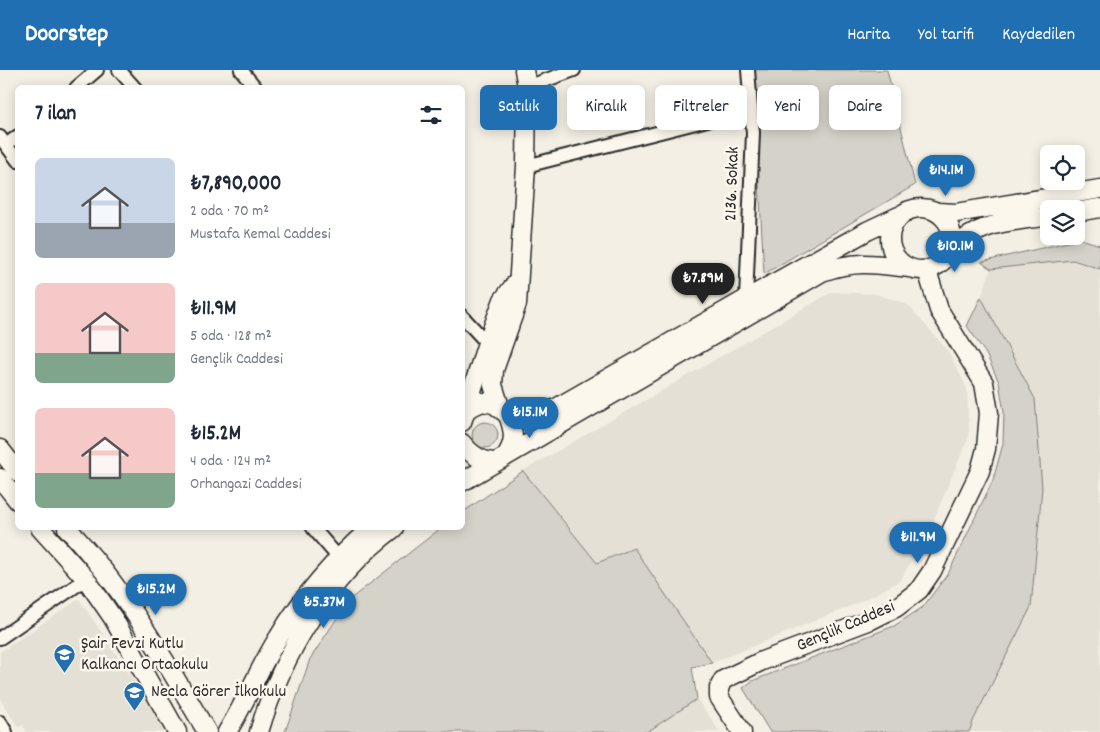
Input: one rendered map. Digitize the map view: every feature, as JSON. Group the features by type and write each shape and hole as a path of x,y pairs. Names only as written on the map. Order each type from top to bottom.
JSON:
{"main road":[{"path":"465,446 474,456 489,462 501,460 510,450 514,435 493,385 494,370 517,304 526,166 526,78"},
{"path":"465,416 482,402 494,404 518,419 542,416 746,299 906,211 921,207 938,212 956,213 1100,189"},
{"path":"1085,210 1100,208"},
{"path":"938,212 950,230 951,251"},
{"path":"899,216 893,224 890,244 894,254 918,269"},
{"path":"465,480 822,272 852,264 918,269 939,265 962,239 975,230 1040,218"},
{"name":"Gençlik Caddesi","path":"742,732 719,697 719,688 723,680 762,660 871,620 898,607 919,590 932,571 980,472 986,448 989,422 987,391 976,366 940,310 918,269"},
{"path":"465,416 487,343 503,300 518,280"},
{"path":"0,449 15,468"},
{"path":"0,478 15,497"},
{"path":"42,530 86,579 113,618 177,732"},
{"path":"69,530 98,562 123,596 207,732"},
{"path":"227,732 244,706 277,638 302,601 338,557 369,530"},
{"path":"259,732 281,671 300,635 347,571 369,546 391,530"}],"street":[{"path":"80,85 97,70"},
{"path":"119,70 132,85"},
{"path":"241,70 254,85"},
{"path":"526,78 574,70"},
{"name":"2136. Sokak","path":"746,299 753,133 748,70"},
{"path":"526,166 751,109"},
{"path":"15,137 3,141 15,157"},
{"path":"465,319 487,343"},
{"path":"315,530 338,557"},
{"path":"0,638 86,579"},
{"path":"0,722 6,732"}],"shaded area":[{"path":"753,70 887,70 891,85 829,85 829,130 901,130 901,128 915,185 764,274"},
{"path":"1085,240 1100,245 1100,269 1073,260 991,269 981,262 1055,245 1085,245"},
{"path":"1073,260 1100,269 1100,732 969,732 1035,399 981,297 991,269"},
{"path":"832,292 876,294 907,304 948,351 967,389 969,436 934,519 900,581 858,603 712,663 634,548 597,563 523,471"},
{"path":"981,297 1035,399 1042,488 1031,607 969,732 770,732 743,688 752,681 894,626 923,607 949,572 993,480 1003,444 1004,412 999,382 986,354 967,326"},
{"path":"485,422 495,425 498,435 495,445 485,448 475,445 472,435 475,425"},
{"path":"523,471 597,563 634,548 712,663 692,667 697,699 647,732 285,732 310,659 349,600 438,530 465,530 465,511"},
{"name":"Şair Fevzi Kutlu Kalkancı Ortaokulu","path":"79,599 143,694 165,732 27,732 23,725 18,727 0,699 0,652"},
{"path":"697,699 720,732 647,732"}],"place":[{"name":"Şair Fevzi Kutlu Kalkancı Ortaokulu","path":"65,673"},
{"name":"Necla Görer İlkokulu","path":"135,711"}]}
